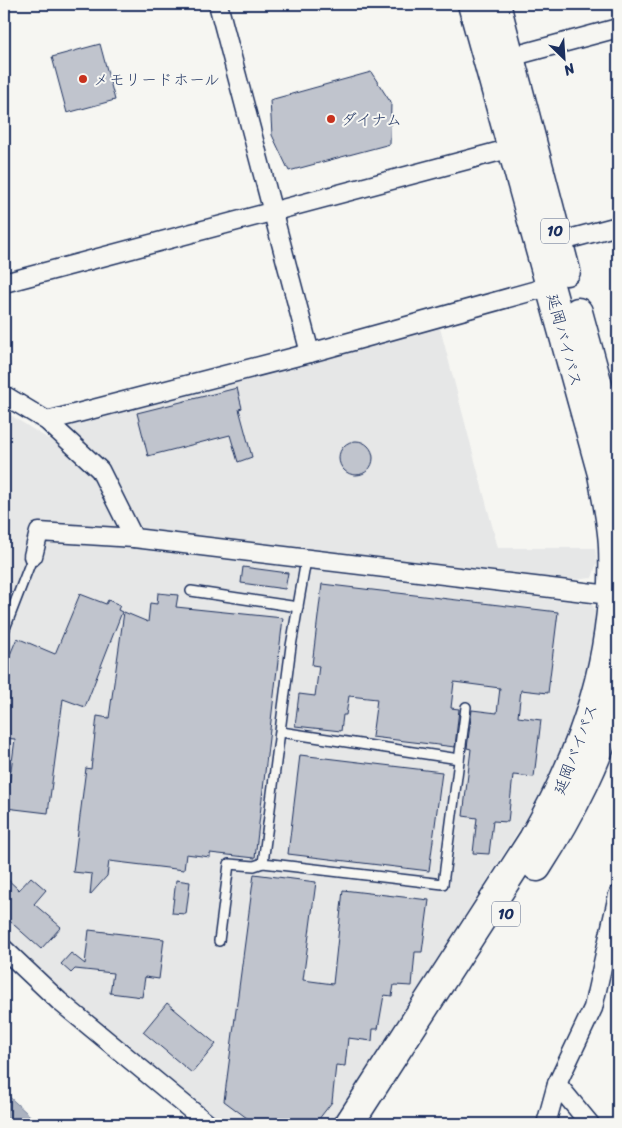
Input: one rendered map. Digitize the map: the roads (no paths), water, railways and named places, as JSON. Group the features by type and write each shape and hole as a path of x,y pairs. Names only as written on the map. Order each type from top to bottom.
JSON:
{"highway":[{"name":"延岡バイパス","path":"350,1124 533,839 556,798 582,739 606,660 615,596 613,545 602,474 472,4"},
{"name":"延岡バイパス","path":"496,4 558,242 614,424 618,458"},
{"name":"延岡バイパス","path":"371,1124 568,819 598,756 617,703"}],"street":[{"path":"218,4 310,353"},
{"path":"510,57 618,28"},
{"path":"4,283 512,148"},
{"path":"558,242 618,226"},
{"path":"47,422 310,353 550,286"},
{"path":"4,395 47,422 100,470 134,538"},
{"path":"33,556 39,532 134,538 615,596"},
{"path":"546,1124 557,1084 593,1008 618,895"},
{"path":"4,949 66,1007 208,1124"},
{"path":"557,1084 590,1124"}],"lane":[{"path":"4,631 33,556"},
{"path":"262,863 306,560"},
{"path":"191,591 298,607"},
{"path":"219,941 229,864 254,866 262,863 443,884 466,707"},
{"path":"281,732 459,759"}],"place":[{"name":"メモリードホール","path":"83,79"},
{"name":"ダイナム","path":"331,119"}]}
